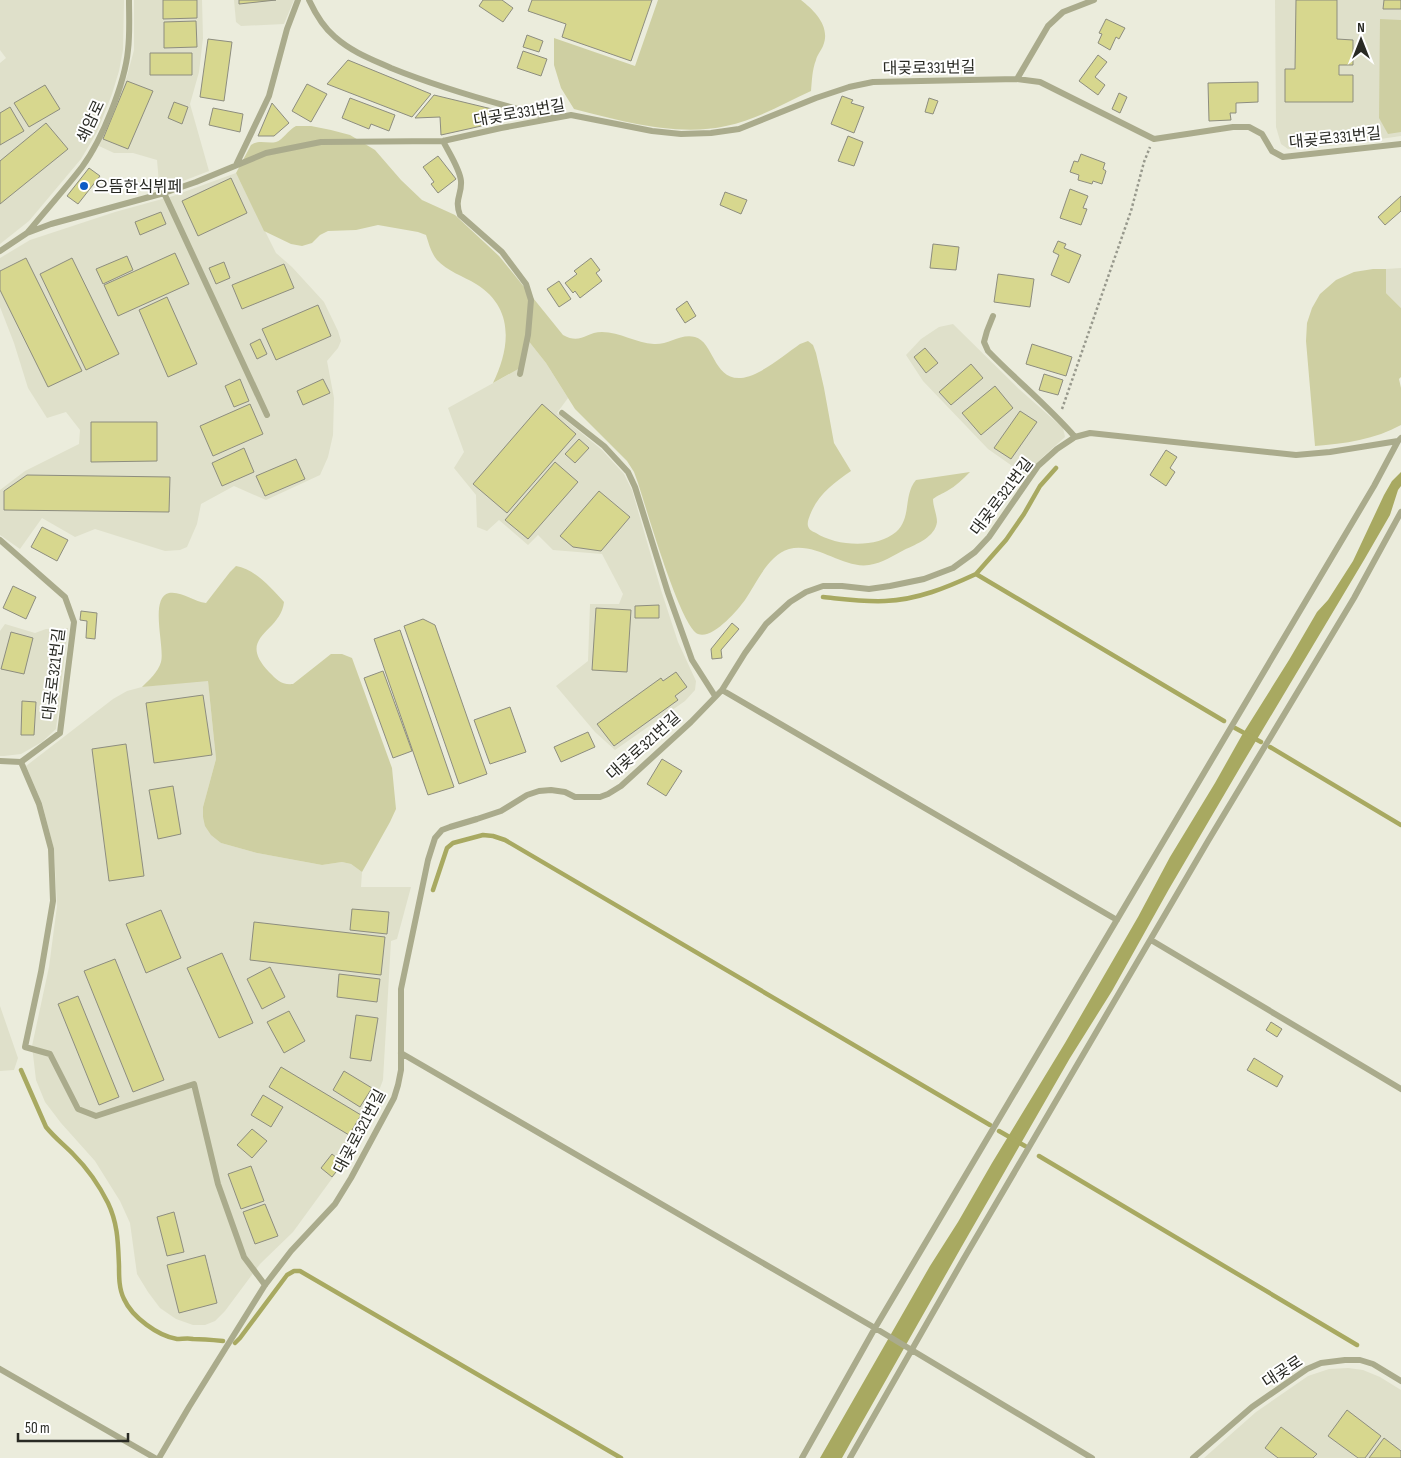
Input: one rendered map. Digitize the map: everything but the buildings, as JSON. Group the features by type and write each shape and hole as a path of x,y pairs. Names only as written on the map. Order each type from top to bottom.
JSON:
{"lane":[{"name":"쇄암로","path":"27,233 83,166 99,139 125,70 128,49 129,0"},
{"path":"236,166 269,96 287,28 298,0"},
{"path":"309,0 317,17 333,36 357,53 418,79 486,101 554,118"},
{"path":"1017,79 1048,26 1063,12 1094,0"},
{"name":"대곶로331번길","path":"0,251 27,233 164,193 266,153 321,142 443,141 571,115 652,131 681,134 711,133 739,129 816,98 849,87 873,82 1017,79 1040,82 1154,139 1233,127 1249,127 1262,134 1272,151 1283,157 1401,144"},
{"path":"443,141 460,174 461,181 457,201 460,215 502,252 526,284 531,300 528,335 520,374"},
{"path":"164,193 267,415"},
{"path":"993,316 986,331 984,342 988,351 1058,418 1075,437"},
{"path":"562,412 604,446 628,472 692,660 715,696"},
{"name":"대곶로321번길","path":"159,1458 265,1285 291,1251 335,1204 394,1098 400,1070 401,989 428,860 436,838 442,830 502,811 527,795 538,791 565,792 575,797 586,798 608,794 621,786 691,722 722,690 766,624 790,602 806,592 823,586 869,589 915,580 953,568 975,552 990,537 1038,466 1057,449 1075,437 1090,433 1296,454 1330,452 1399,440"},
{"path":"802,1458 875,1328 1374,486 1399,440"},
{"path":"850,1458 1150,940 1354,598 1401,512"},
{"name":"대곶로321번길","path":"0,540 65,597 74,622 60,733 21,762"},
{"path":"722,690 1117,920"},
{"path":"0,761 21,762 39,804 51,848 53,902 25,1047 50,1054 78,1109 96,1116 194,1084 218,1184 244,1257 265,1285"},
{"path":"1150,940 1401,1089"},
{"path":"401,1053 875,1328 1092,1458"},
{"name":"대곶로","path":"1193,1458 1252,1407 1307,1369 1322,1363 1360,1360 1373,1364 1401,1381"},
{"path":"0,1369 155,1458"}],"path":[{"path":"1058,418 1122,239 1144,162 1154,139"}],"shaded area":[{"path":"0,0 124,0 123,50 119,71 97,132 81,159 29,221 0,244 0,63 6,58 0,50"},
{"path":"134,0 202,0 203,38 199,72 190,104 209,171 165,188 159,183 157,160 133,153 114,153 99,146 127,76 134,50"},
{"path":"234,0 294,0 284,24 241,26 236,22"},
{"path":"1275,0 1401,0 1401,136 1339,145 1288,149 1281,144 1276,127"},
{"path":"236,173 276,253 292,267 324,302 341,341 338,348 327,361 334,398 333,435 328,457 320,475 266,500 234,486 201,504 197,524 187,547 180,550 165,551 95,529 75,537 42,518 20,549 0,535 0,490 25,471 79,444 80,430 66,412 47,418 28,388 0,307 0,258 30,240 115,212 173,196"},
{"path":"1401,268 1401,308 1386,293 1386,269"},
{"path":"953,324 1019,389 1063,428 1065,437 1025,475 988,449 923,381 906,355 921,339 939,327"},
{"path":"527,339 546,363 568,398 557,413 602,450 624,474 632,490 678,642 696,681 695,690 685,701 615,750 595,732 556,686 588,661 590,604 619,604 623,594 602,554 553,550 538,535 528,545 499,520 487,531 477,527 476,495 454,468 464,452 448,408 522,367"},
{"path":"1401,472 1401,486 1390,515 1169,889 1112,991 1070,1058 842,1458 820,1458 930,1266 1065,1043 1138,917 1170,857 1242,735 1317,612 1328,600 1353,561 1384,495 1392,481"},
{"path":"5,624 35,633 46,629 68,628 56,729 42,742 21,754 0,756 0,631"},
{"path":"208,680 216,759 203,807 203,817 221,843 257,853 322,865 342,862 351,864 362,872 361,887 411,887 397,939 391,941 383,1080 375,1101 347,1158 293,1232 260,1264 225,1311 215,1321 205,1325 193,1325 176,1319 160,1308 148,1292 137,1274 130,1223 120,1201 95,1161 45,1102 36,1080 32,1046 49,967 57,906 54,849 42,803 26,766 113,699 127,691 142,687"},
{"path":"0,1006 18,1058 14,1070 0,1071"},
{"path":"1348,1368 1363,1370 1380,1377 1401,1390 1401,1458 1204,1458 1256,1412 1308,1376 1329,1369"}],"green space":[{"path":"658,0 801,0 816,14 825,32 823,46 817,56 812,76 811,91 748,120 708,129 669,129 630,123 574,109 561,88 554,65 554,38 635,66"},
{"path":"1380,19 1401,20 1401,132 1388,134 1379,118"},
{"path":"296,126 311,126 350,135 375,150 401,180 422,200 455,215 499,256 563,335 569,338 574,339 596,333 609,332 641,342 659,344 690,336 695,337 706,346 725,373 732,377 741,378 764,369 800,344 808,341 813,345 816,353 834,443 851,471 817,501 808,523 812,531 834,541 845,543 856,544 878,541 896,532 901,526 906,513 910,492 916,480 970,472 953,487 933,499 937,519 936,527 929,536 920,542 883,561 869,565 849,563 810,549 789,549 775,557 758,578 745,600 724,623 710,633 698,634 682,610 673,589 638,483 627,461 575,409 546,363 527,339 522,367 493,383 503,356 506,329 498,305 489,294 476,284 445,267 437,260 426,235 378,225 356,230 328,231 320,235 312,243 302,246 291,244 264,231 236,173 251,145 257,142 276,142"},
{"path":"1386,269 1386,293 1401,308 1401,377 1399,379 1401,388 1401,425 1381,434 1360,440 1315,446 1306,341 1307,323 1312,308 1320,294 1336,280 1354,272"},
{"path":"236,566 256,575 284,602 276,621 258,642 257,650 260,660 277,680 285,684 293,684 331,654 342,654 352,658 392,768 396,809 362,872 351,864 342,862 322,865 257,853 221,843 211,835 205,826 203,817 203,807 216,759 208,681 142,687 156,672 161,662 159,613 163,597 169,593 174,593 206,603"}],"waterway":[{"path":"976,574 1006,540 1040,486 1056,468"},
{"path":"823,597 869,601 897,600 932,592 976,574 1224,721"},
{"path":"1235,728 1261,742"},
{"path":"1270,747 1401,825"},
{"path":"433,890 447,848 453,843 483,835 505,840 990,1125"},
{"path":"21,1070 46,1127 83,1165 97,1183 108,1203 114,1218 117,1234 120,1287 128,1306 146,1325 170,1337 223,1341"},
{"path":"999,1131 1025,1146"},
{"path":"1039,1156 1357,1345"},
{"path":"235,1343 287,1275 294,1271 300,1271 621,1458"}],"place":[{"name":"으뜸한식뷔페","path":"84,186"}]}
